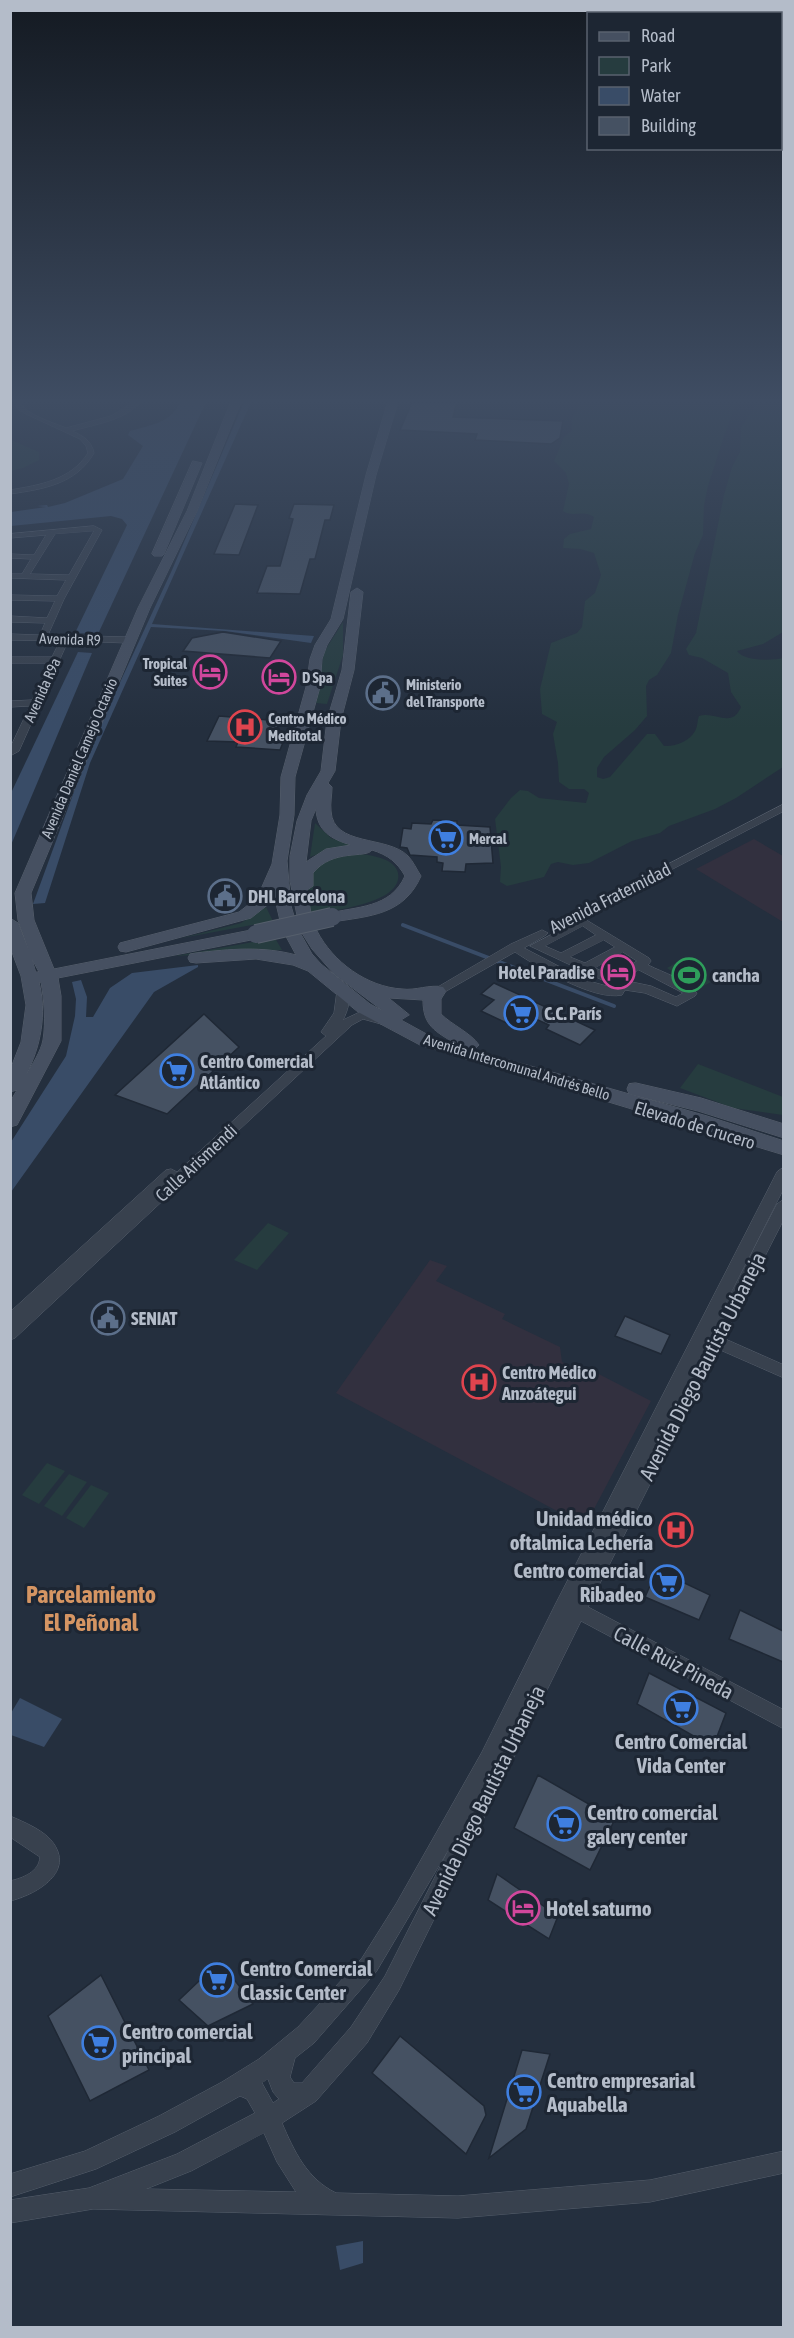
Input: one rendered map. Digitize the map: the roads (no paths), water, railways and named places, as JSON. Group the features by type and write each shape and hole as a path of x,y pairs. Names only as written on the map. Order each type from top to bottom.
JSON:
{"main road":[{"name":"Avenida Daniel Camejo Octavio","path":"10,1120 52,1041 52,996 47,971 27,920 23,893 176,511"},
{"name":"Avenida Daniel Camejo Octavio","path":"10,895 53,788 124,640 192,511"},
{"name":"Avenida Intercomunal Andrés Bello","path":"363,511 341,606 332,629 321,645 307,713 288,777 287,815 279,861 283,906 290,929 305,956 323,964 430,1032 540,1071"},
{"name":"Avenida Intercomunal Andrés Bello","path":"375,511 358,580 352,614 348,670 336,713 328,771 309,808 298,856 298,881 308,930 323,964 343,991 364,1008 426,1041 615,1091 783,1148"},
{"path":"307,713 336,713"},
{"path":"27,975 388,905 405,894 413,876 406,861 388,849 348,840 328,829 322,819 328,771"},
{"path":"304,912 305,872 310,865 325,855 346,850 370,851 381,853 399,867 401,879 399,887 390,896 331,915"},
{"path":"89,963 245,915 264,900 279,861"},
{"path":"10,922 33,993 33,1024 28,1050 10,1086"},
{"path":"89,963 265,952 323,964 381,991 415,997 437,991"},
{"path":"437,991 432,999 432,1017 445,1029 470,1045"},
{"name":"Elevado de Crucero","path":"540,1071 701,1105 783,1131"},
{"name":"Elevado de Crucero","path":"540,1071 783,1148"},
{"path":"701,1105 783,1117"}],"street":[{"path":"11,536 51,535 94,528 98,530 60,599 44,638"},
{"path":"25,576 51,535"},
{"path":"10,556 36,557"},
{"path":"10,576 72,578"},
{"path":"10,597 60,599"},
{"path":"10,619 50,621"},
{"name":"Avenida R9","path":"10,637 124,640"},
{"name":"Avenida R9a","path":"10,753 37,703 65,639"},
{"path":"33,660 39,650"},
{"path":"11,661 56,660"},
{"path":"10,704 37,703"},
{"name":"Avenida Fraternidad","path":"437,991 510,950 783,807"},
{"path":"617,983 639,965 645,961 582,921 536,945 617,983 648,989 677,1002 691,993 680,985 639,965"},
{"path":"561,957 604,935"},
{"path":"585,968 623,947"},
{"path":"510,950 604,991 618,992 617,983"},
{"name":"Calle Arismendi","path":"10,1321 315,1044 341,1014 345,1004 343,991"},
{"name":"Calle Arismendi","path":"10,1334 352,1018 362,1015 391,1023"},
{"name":"Avenida Diego Bautista Urbaneja","path":"10,2212 89,2199 183,2163 269,2118 308,2093 359,2035 392,1983 569,1610 776,1192 783,1172"},
{"name":"Avenida Diego Bautista Urbaneja","path":"10,2186 88,2161 167,2124 230,2090 289,2049 331,2009 369,1965 403,1911 489,1759 713,1340 783,1204"},
{"path":"713,1340 783,1372"},
{"name":"Calle Ruiz Pineda","path":"569,1610 783,1720"},
{"path":"10,1826 44,1847 49,1854 49,1863 42,1875 32,1884 10,1892"},
{"path":"289,2049 277,2073 279,2080 285,2090 292,2095 308,2093"},
{"path":"230,2090 238,2085 254,2090 307,2189 324,2200 341,2206"},
{"path":"89,2199 459,2207 650,2190 783,2162"}],"water":[{"path":"155,511 98,634 75,633 127,525 122,519 111,516 11,526 11,512"},
{"path":"197,511 202,511 152,624 314,636 311,643 225,631 151,627 90,763 45,903 33,904 91,745"},
{"path":"78,652 92,653 11,845 11,793"},
{"path":"198,965 154,992 11,1192 11,1142 66,1056 75,1016 76,999 72,982 81,980 87,997 86,1017 93,1017 110,988 132,973"},
{"path":"20,1698 62,1719 44,1747 11,1735 11,1713"},
{"path":"363,2241 363,2263 340,2270 336,2246"}],"waterway":[{"path":"403,925 614,1006"}],"place":[{"name":"Tropical Suites","path":"210,672"},
{"name":"D Spa","path":"279,677"},
{"name":"Ministerio del Transporte","path":"383,693"},
{"name":"Centro Médico Meditotal","path":"245,727"},
{"name":"Mercal","path":"446,838"},
{"name":"DHL Barcelona","path":"225,896"},
{"name":"Hotel Paradise","path":"618,972"},
{"name":"cancha","path":"689,975"},
{"name":"C.C. París","path":"521,1013"},
{"name":"Centro Comercial Atlántico","path":"177,1071"},
{"name":"SENIAT","path":"108,1318"},
{"name":"Centro Médico Anzoátegui","path":"479,1382"},
{"name":"Unidad médico oftalmica Lechería","path":"676,1530"},
{"name":"Centro comercial Ribadeo","path":"667,1582"},
{"name":"Centro Comercial Vida Center","path":"681,1708"},
{"name":"Centro comercial galery center","path":"564,1824"},
{"name":"Hotel saturno","path":"523,1908"},
{"name":"Centro Comercial Classic Center","path":"217,1980"},
{"name":"Centro comercial principal","path":"99,2043"},
{"name":"Centro empresarial Aquabella","path":"524,2092"}],"district":[{"name":"Parcelamiento El Peñonal","path":"91,1608"}]}
